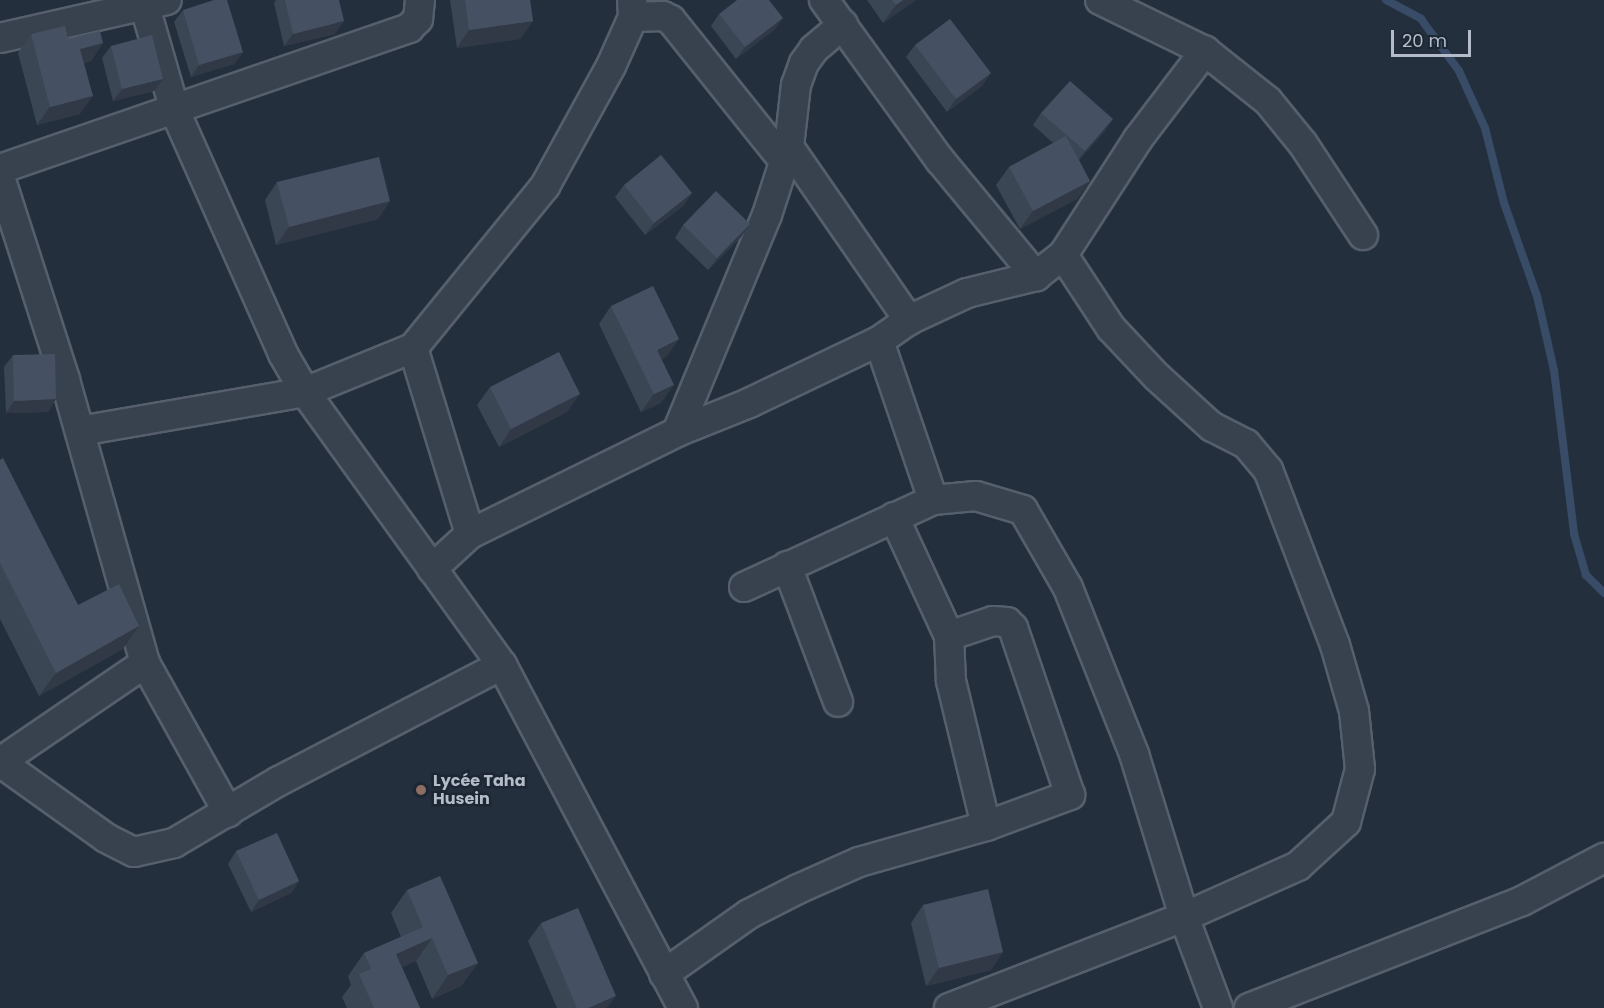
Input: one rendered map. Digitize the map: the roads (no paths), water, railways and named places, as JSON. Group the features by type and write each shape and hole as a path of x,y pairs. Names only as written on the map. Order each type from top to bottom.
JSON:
{"street":[{"path":"0,169 175,111 410,28 418,19 420,0"},
{"path":"824,0 940,160 1036,276"},
{"path":"1100,0 1205,51 1268,100 1303,144 1364,235"},
{"path":"0,38 152,2 175,111 284,354 305,392 502,665 683,1008"},
{"path":"80,431 305,392 412,348 545,186 632,9 671,20 786,154 909,320"},
{"path":"677,432 720,334 786,154 796,85 804,63 814,49 843,25"},
{"path":"432,569 470,534 677,432 749,403 879,341 909,320 967,293 1036,276 1063,255 1138,139 1205,51"},
{"path":"0,177 80,431 145,663 228,812"},
{"path":"948,1008 1010,997 1298,866 1346,822 1360,769 1354,711 1331,635 1268,470 1246,444 1212,427 1157,377 1111,328 1063,255"},
{"path":"879,341 933,500"},
{"path":"412,348 470,534"},
{"path":"744,587 933,500 976,496 1023,510 1068,588 1130,743 1184,917 1218,1008"},
{"path":"894,517 950,636 951,681 986,826"},
{"path":"788,566 838,702"},
{"path":"664,974 749,914 859,862 986,826 1071,795 1013,628 1007,622 993,621 950,636"},
{"path":"145,663 0,762 106,838 134,852 174,843 279,781 502,665"},
{"path":"1249,1008 1522,901 1604,858"}],"waterway":[{"path":"1386,0 1421,19 1459,71 1485,128 1504,203 1537,296 1554,370 1574,534 1586,575 1604,593"}],"place":[{"name":"Lycée Taha Husein","path":"421,790"}]}
